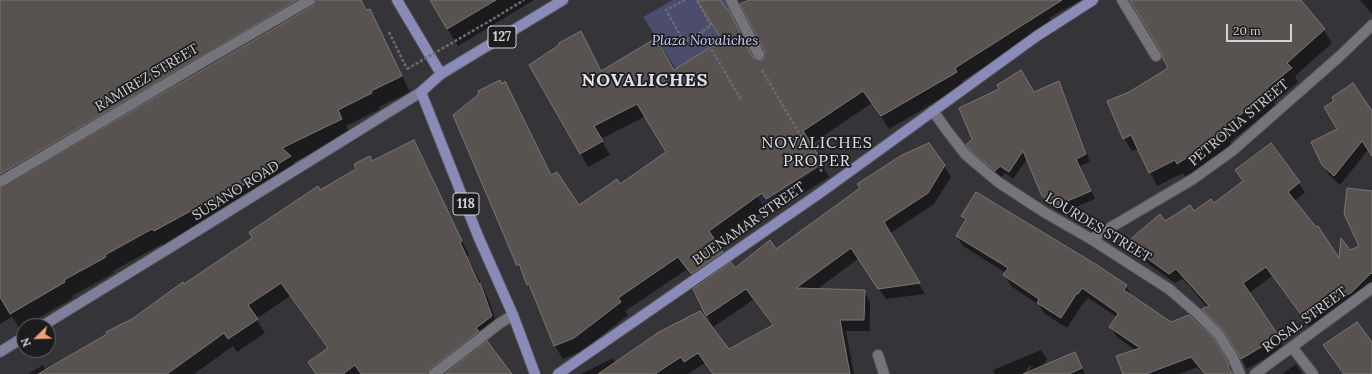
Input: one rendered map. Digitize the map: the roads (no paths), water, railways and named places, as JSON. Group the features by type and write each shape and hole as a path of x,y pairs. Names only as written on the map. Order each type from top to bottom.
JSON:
{"main road":[{"path":"397,0 440,74"},
{"name":"127","path":"440,74 563,0"},
{"name":"BUENAMAR STREET","path":"558,374 820,193 1037,36 1093,0"},
{"name":"SUSANO ROAD","path":"55,318 226,214 421,92 440,74"},
{"name":"118","path":"421,92 478,236 513,315 535,374"},
{"path":"0,352 16,342"}],"street":[{"name":"RAMIREZ STREET","path":"0,182 310,0"},
{"path":"731,0 759,55"},
{"path":"1122,0 1156,56"},
{"name":"PETRONIA STREET","path":"1091,239 1193,179 1232,151 1340,56 1372,25"},
{"name":"LOURDES STREET","path":"934,111 966,155 998,182 1169,289 1198,314 1219,335 1233,358 1240,374"},
{"name":"ROSAL STREET","path":"1254,374 1372,288"},
{"path":"434,374 500,323 513,315"},
{"path":"1292,347 1313,374"},
{"path":"878,355 884,374"}],"district":[{"name":"NOVALICHES","path":"645,81"},
{"name":"NOVALICHES PROPER","path":"817,152"}],"park label":[{"name":"Plaza Novaliches","path":"705,41"}]}
